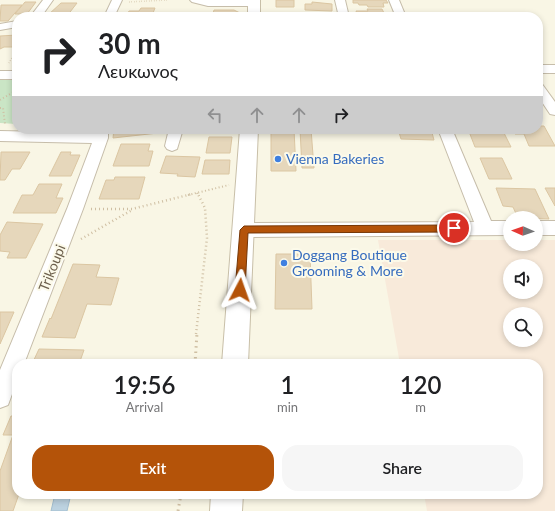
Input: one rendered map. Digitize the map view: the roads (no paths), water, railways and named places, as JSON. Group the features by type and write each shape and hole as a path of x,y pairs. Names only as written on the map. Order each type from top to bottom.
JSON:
{"main road":[{"path":"236,359 249,134"},
{"path":"226,511 227,499"}],"street":[{"path":"40,12 48,0"},
{"path":"195,0 208,3 254,2"},
{"path":"340,0 343,12"},
{"path":"394,0 399,12"},
{"path":"112,12 117,1"},
{"path":"0,27 12,25"},
{"path":"543,69 555,69"},
{"path":"0,75 12,75"},
{"path":"543,94 555,111"},
{"path":"4,136 101,134"},
{"name":"Trikoupi","path":"15,359 76,208 101,134"},
{"path":"172,146 175,134"},
{"path":"448,134 485,228"},
{"path":"244,230 503,228"},
{"path":"543,228 555,228"},
{"name":"Trikoupi","path":"0,397 12,367"}],"water":[{"path":"54,499 70,499 67,511 51,511"}],"place":[{"name":"Vienna Bakeries","path":"278,159"},
{"name":"Doggang Boutique Grooming & More","path":"284,263"}]}
